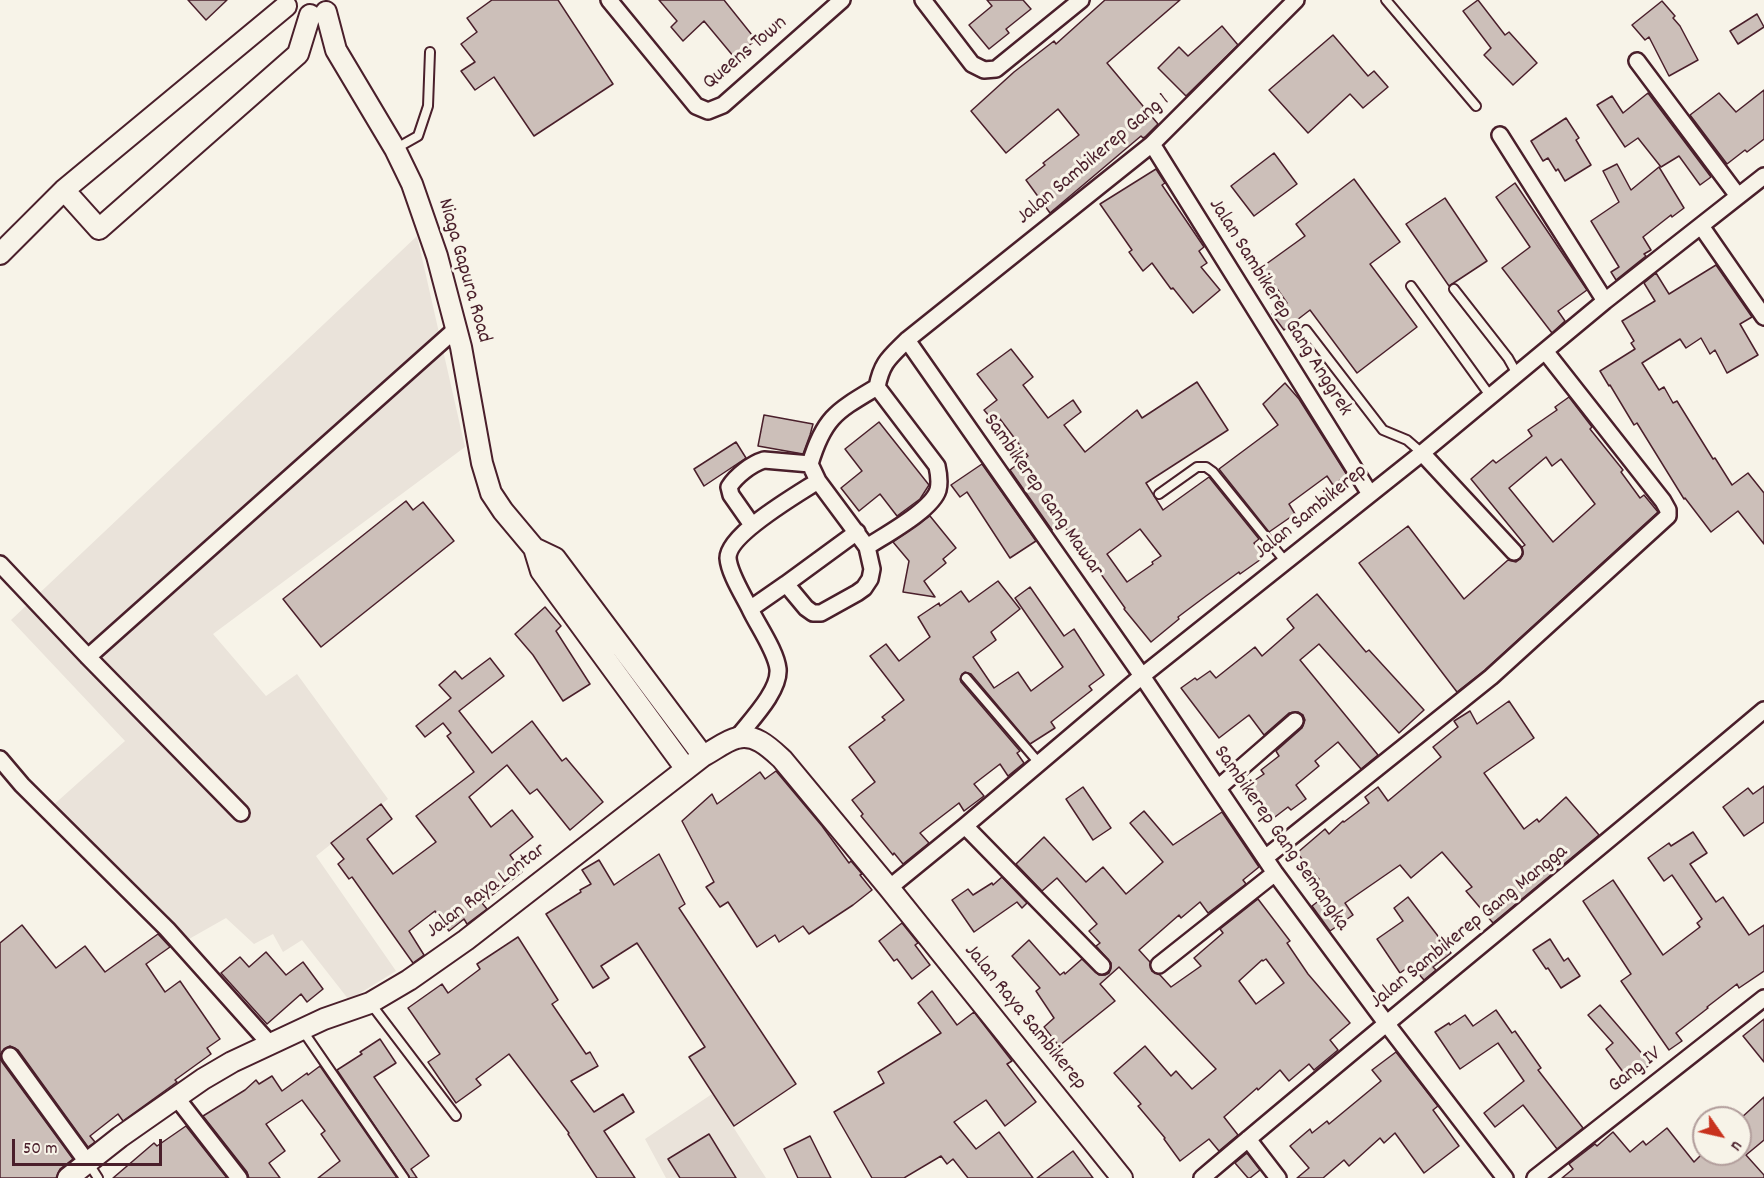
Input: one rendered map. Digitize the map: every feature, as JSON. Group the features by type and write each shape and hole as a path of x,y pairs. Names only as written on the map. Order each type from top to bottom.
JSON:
{"street":[{"name":"Queens Town","path":"609,0 696,105 708,111 723,105 842,0"},
{"path":"923,0 972,64 984,70 996,69 1081,0"},
{"name":"Jalan Sambikerep Gang 1","path":"877,387 883,365 908,340 1152,144 1296,0"},
{"path":"0,254 64,190 284,3 297,13 325,9"},
{"path":"64,190 99,229 298,54 325,9"},
{"name":"Niaga Gapura Road","path":"325,9 336,50 395,149 412,184 437,256 456,329 482,463 491,494 534,548 541,571 686,769"},
{"path":"1636,61 1738,196"},
{"path":"1500,135 1605,301"},
{"name":"Jalan Sambikerep Gang Anggrek","path":"1152,144 1370,494"},
{"name":"Jalan Sambikerep","path":"889,888 1142,676 1422,453 1605,301 1764,176"},
{"path":"1701,226 1764,317"},
{"path":"88,657 456,329"},
{"name":"Sambikerep Gang Mawar","path":"908,340 1142,676"},
{"path":"1265,858 1491,677 1668,516 1668,510 1663,501 1545,351"},
{"path":"786,584 806,608 813,613 821,613 864,588 870,579 872,569 867,547 818,481 810,464 815,448 832,417 877,387 937,466 940,480 937,493 926,507 867,547"},
{"path":"1422,453 1514,552"},
{"path":"752,525 731,495 729,487 734,480 764,460 810,464"},
{"path":"737,738 770,695 777,681 778,668 731,570 728,558 730,547 752,525 818,481"},
{"path":"750,609 857,532"},
{"name":"Niaga Gapura Road","path":"534,548 555,558 703,756"},
{"path":"0,564 241,813"},
{"name":"Sambikerep Gang Semangka","path":"1142,676 1275,873 1505,1178"},
{"name":"Jalan Sambikerep Gang Mangga","path":"1202,1178 1764,710"},
{"path":"1218,788 1295,721"},
{"path":"737,738 753,739 766,744 782,759 889,888"},
{"name":"Jalan Raya Lontar","path":"68,1178 93,1170 176,1097 232,1062 324,1019 370,1003 409,980 466,940 703,756 737,738"},
{"path":"0,759 22,785 167,929 270,1044"},
{"path":"965,825 1101,966"},
{"path":"1159,965 1275,873"},
{"name":"Jalan Raya Sambikerep","path":"889,888 1122,1178"},
{"name":"Gang IV","path":"1536,1178 1764,999"},
{"path":"10,1056 93,1170"},
{"path":"176,1097 238,1178"},
{"path":"1248,1139 1278,1178"}],"lane":[{"path":"1386,0 1476,106"},
{"path":"395,149 418,136 428,106 430,52"},
{"path":"1411,286 1491,397"},
{"path":"1454,289 1508,358 1517,374"},
{"path":"1306,330 1383,430 1407,440 1422,453"},
{"path":"1159,494 1197,467 1206,467 1213,472 1285,561"},
{"path":"966,678 1039,763"},
{"path":"370,1003 456,1116"},
{"path":"302,1029 404,1178"}],"shaded area":[{"path":"417,236 465,447 213,634 266,696 297,674 388,799 316,856 396,971 349,1000 302,940 283,952 273,934 254,944 226,918 182,943 50,808 125,741 11,620"},
{"path":"712,1094 766,1178 666,1178 645,1139"}],"building":[{"path":"188,0 227,0 206,20"},
{"path":"492,0 558,0 613,84 534,136 494,77 475,90 461,71 475,62 461,44 477,32 467,18"},
{"path":"659,0 724,0 756,40 734,57 704,21 683,41 671,27 677,21"},
{"path":"987,0 1023,0 1031,9 1006,29 1009,33 989,49 969,25 992,6"},
{"path":"1105,0 1180,0 1107,63 1158,124 1050,213 1026,180 1045,165 1043,163 1079,135 1058,109 1006,153 971,111 1014,72 1054,41 1056,44"},
{"path":"1478,0 1505,35 1509,32 1537,63 1513,85 1484,55 1491,48 1463,11"},
{"path":"1662,1 1675,16 1673,18 1680,26 1698,60 1669,76 1649,37 1645,40 1632,25"},
{"path":"1757,14 1764,27 1738,44 1730,31"},
{"path":"1222,26 1238,45 1186,96 1158,68 1179,47 1188,56"},
{"path":"1333,35 1368,76 1374,71 1388,87 1363,108 1350,94 1308,133 1269,90"},
{"path":"1764,90 1764,139 1727,164 1690,115 1719,93 1736,112"},
{"path":"1648,93 1711,177 1700,185 1679,156 1661,167 1638,138 1625,147 1597,105 1612,96 1623,113"},
{"path":"1566,118 1579,138 1576,140 1591,165 1565,181 1548,158 1543,161 1531,141"},
{"path":"1274,153 1297,184 1254,216 1231,186"},
{"path":"1617,164 1631,190 1659,167 1684,208 1643,237 1651,250 1616,280 1611,272 1619,267 1591,221 1619,202 1603,171"},
{"path":"1156,169 1165,183 1162,185 1204,247 1199,251 1207,263 1201,267 1220,290 1193,313 1152,263 1143,271 1129,252 1132,250 1100,204"},
{"path":"1354,179 1400,242 1370,264 1417,327 1357,373 1310,310 1284,330 1272,314 1287,303 1262,267 1305,236 1296,224"},
{"path":"1515,183 1587,290 1558,311 1565,321 1552,333 1502,268 1530,247 1496,197"},
{"path":"1445,198 1487,261 1449,286 1406,224"},
{"path":"1716,265 1752,317 1740,324 1758,355 1727,373 1715,350 1710,354 1701,338 1686,348 1680,339 1642,363 1659,390 1664,387 1673,403 1677,401 1732,485 1748,473 1764,493 1764,544 1738,511 1711,532 1684,499 1637,423 1634,425 1600,371 1635,349 1631,343 1634,341 1622,321 1655,301 1644,283 1656,273 1669,294"},
{"path":"1011,349 1033,377 1023,385 1048,418 1073,400 1081,412 1064,425 1085,452 1137,410 1142,418 1197,382 1228,430 1146,483 1163,510 1209,477 1259,539 1254,543 1264,557 1240,574 1239,572 1178,617 1179,619 1151,642 1124,609 1079,543 1077,544 1062,523 1052,530 1010,470 1028,456 1000,419 995,423 984,410 997,400 977,374","holes":["1140,529 1161,556 1127,582 1107,554"]},
{"path":"1285,383 1299,399 1347,475 1333,485 1327,476 1289,504 1295,514 1269,532 1219,469 1278,425 1263,404"},
{"path":"1569,397 1592,427 1590,429 1623,470 1621,472 1640,498 1644,495 1658,512 1485,670 1457,692 1359,563 1408,526 1464,599 1508,560 1516,562 1520,559 1523,554 1522,547 1525,545 1471,479 1493,460 1496,463 1532,436 1528,430 1557,410 1555,407","holes":["1546,457 1552,466 1561,459 1595,504 1553,542 1509,488"]},
{"path":"764,415 813,424 803,454 758,446"},
{"path":"879,422 929,485 920,499 897,516 880,494 859,511 841,488 862,471 845,449"},
{"path":"736,442 746,458 704,486 694,469"},
{"path":"982,464 1036,541 1010,558 967,492 960,497 951,485"},
{"path":"406,501 413,510 423,502 454,541 321,647 283,599"},
{"path":"930,516 956,548 943,559 946,563 924,581 935,597 903,592 909,561 893,542"},
{"path":"998,581 1020,609 991,632 996,640 973,657 994,688 1018,672 1031,691 1063,667 1015,598 1030,587 1064,636 1074,629 1104,675 1089,686 1092,690 1051,722 1055,728 1030,744 971,674 965,672 962,674 961,682 1020,751 1017,753 1024,763 1008,776 1000,764 974,784 984,796 964,811 959,803 920,833 929,843 903,864 861,816 863,814 852,800 875,782 849,747 885,720 882,717 904,700 870,656 886,644 899,661 930,637 918,617 939,603 940,606 961,591 969,602"},
{"path":"1317,594 1366,652 1369,650 1424,710 1399,733 1319,644 1300,660 1378,755 1361,769 1338,742 1315,761 1319,766 1296,785 1306,799 1291,810 1288,807 1271,820 1246,786 1264,774 1261,770 1279,756 1276,751 1302,728 1305,720 1303,715 1298,712 1289,713 1264,735 1249,715 1219,738 1181,688 1210,671 1216,678 1255,647 1262,656 1294,628 1287,619"},
{"path":"545,607 561,626 556,631 590,684 563,701 533,655 515,634"},
{"path":"490,658 504,676 459,711 492,753 532,721 562,761 566,758 603,802 570,830 537,789 530,794 507,765 469,797 491,827 512,810 533,837 510,855 522,872 482,903 487,909 467,924 464,919 449,931 435,911 409,931 424,955 413,963 352,877 349,879 338,864 344,859 331,843 381,804 392,819 367,839 393,874 436,842 416,816 474,772 447,736 451,733 443,723 425,737 416,726 451,698 439,685 455,671 462,679"},
{"path":"1509,701 1534,738 1484,773 1524,829 1537,819 1539,822 1566,797 1599,835 1493,923 1466,891 1472,887 1442,852 1411,878 1400,865 1345,903 1353,915 1330,931 1312,906 1325,896 1315,882 1319,879 1297,853 1325,829 1329,834 1369,803 1365,797 1378,787 1388,801 1441,757 1433,747 1458,727 1454,721 1470,711 1477,724"},
{"path":"776,771 822,826 849,863 851,861 862,874 860,875 872,890 809,934 803,926 779,942 775,935 757,947 728,902 720,907 706,887 714,882 682,821 712,794 717,804 760,772 765,779"},
{"path":"1764,786 1764,822 1744,836 1723,807 1748,788 1753,794"},
{"path":"1083,787 1111,828 1093,840 1066,799"},
{"path":"1144,811 1173,845 1222,812 1259,867 1243,880 1246,884 1208,913 1200,902 1181,918 1179,915 1139,950 1150,962 1152,971 1160,975 1171,987 1201,966 1194,958 1223,933 1220,929 1258,899 1290,941 1287,943 1308,974 1350,1023 1330,1040 1338,1050 1314,1070 1309,1064 1289,1081 1280,1070 1224,1117 1238,1135 1219,1151 1209,1139 1180,1161 1165,1138 1138,1106 1141,1104 1114,1073 1145,1046 1171,1076 1176,1071 1192,1089 1216,1069 1119,967 1100,984 1115,1001 1059,1046 1044,1027 1054,1018 1036,991 1040,988 1012,956 1029,940 1060,975 1064,972 1065,974 1082,959 1099,975 1109,973 1111,963 1096,946 1100,943 1089,931 1097,924 1057,878 1042,891 1016,864 1044,837 1086,882 1103,867 1126,894 1163,862 1130,823","holes":["1266,959 1284,983 1256,1004 1239,981"]},
{"path":"1693,832 1707,853 1690,864 1716,902 1723,897 1749,935 1764,925 1764,971 1739,988 1737,984 1707,1007 1676,1033 1682,1041 1669,1050 1621,981 1631,974 1583,901 1613,880 1663,955 1700,927 1697,923 1702,919 1672,875 1664,881 1648,858 1669,843 1671,846"},
{"path":"659,854 685,904 679,908 796,1084 734,1126 689,1057 705,1047 637,943 601,966 609,978 593,988 546,914 591,884 582,870 599,860 614,885"},
{"path":"1002,877 1027,903 1022,908 1017,902 974,932 952,900 968,889 973,895 992,883 993,885"},
{"path":"1408,897 1451,953 1433,967 1436,970 1424,980 1411,965 1400,973 1377,939 1403,921 1394,908"},
{"path":"902,923 918,943 915,945 930,965 912,979 879,941"},
{"path":"22,925 56,968 85,946 105,972 158,934 170,947 146,964 165,992 180,981 220,1039 207,1048 211,1054 175,1080 177,1082 123,1121 118,1114 90,1136 95,1142 88,1147 18,1050 10,1046 4,1049 0,1056 0,943"},
{"path":"518,937 558,1000 552,1004 586,1054 590,1052 598,1066 571,1081 594,1112 623,1094 634,1112 604,1131 635,1178 597,1178 569,1133 509,1054 476,1079 481,1085 456,1103 428,1062 440,1054 408,1008 442,984 448,993 480,969 477,964"},
{"path":"1550,939 1564,961 1568,958 1580,976 1561,988 1533,950"},
{"path":"266,952 286,975 303,962 323,989 307,1002 301,994 267,1024 221,973 240,957 249,967"},
{"path":"932,991 957,1025 974,1012 1012,1061 1007,1064 1036,1102 1005,1126 986,1100 954,1122 976,1149 999,1132 1033,1178 968,1178 953,1159 947,1164 941,1156 904,1178 872,1178 834,1112 884,1083 878,1072 941,1033 918,1003"},
{"path":"1600,1005 1651,1064 1629,1080 1606,1049 1613,1043 1588,1015"},
{"path":"1496,1010 1512,1033 1515,1031 1541,1068 1538,1070 1583,1128 1557,1149 1523,1105 1495,1127 1484,1113 1524,1081 1498,1043 1460,1069 1435,1032 1465,1015 1473,1026"},
{"path":"1764,1019 1764,1062 1743,1036"},
{"path":"380,1039 396,1063 374,1077 429,1156 411,1169 417,1178 410,1178 337,1070"},
{"path":"1396,1052 1438,1106 1433,1110 1459,1146 1424,1173 1395,1133 1384,1143 1380,1138 1349,1166 1344,1160 1323,1178 1297,1178 1309,1168 1290,1146 1310,1129 1312,1133 1327,1121 1329,1124 1381,1081 1372,1070"},
{"path":"0,1056 2,1062 73,1159 60,1169 56,1178 0,1178"},
{"path":"320,1066 397,1178 318,1178 340,1161 321,1134 325,1131 302,1100 266,1124 285,1151 269,1163 280,1178 249,1178 247,1172 203,1116 245,1090 256,1080 259,1084 272,1076 282,1091"},
{"path":"1764,1097 1764,1140 1752,1150 1752,1108"},
{"path":"186,1126 227,1178 113,1178 154,1143 157,1146"},
{"path":"1667,1128 1692,1159 1692,1166 1752,1166 1752,1162 1764,1178 1562,1178 1573,1169 1569,1164 1595,1144 1597,1146 1613,1132 1630,1152 1643,1141 1646,1145"},
{"path":"709,1134 736,1178 680,1178 668,1159"},
{"path":"810,1136 831,1178 798,1178 784,1149"},
{"path":"1073,1151 1093,1178 1037,1178"},
{"path":"1247,1153 1260,1170 1250,1178 1235,1163"}]}
